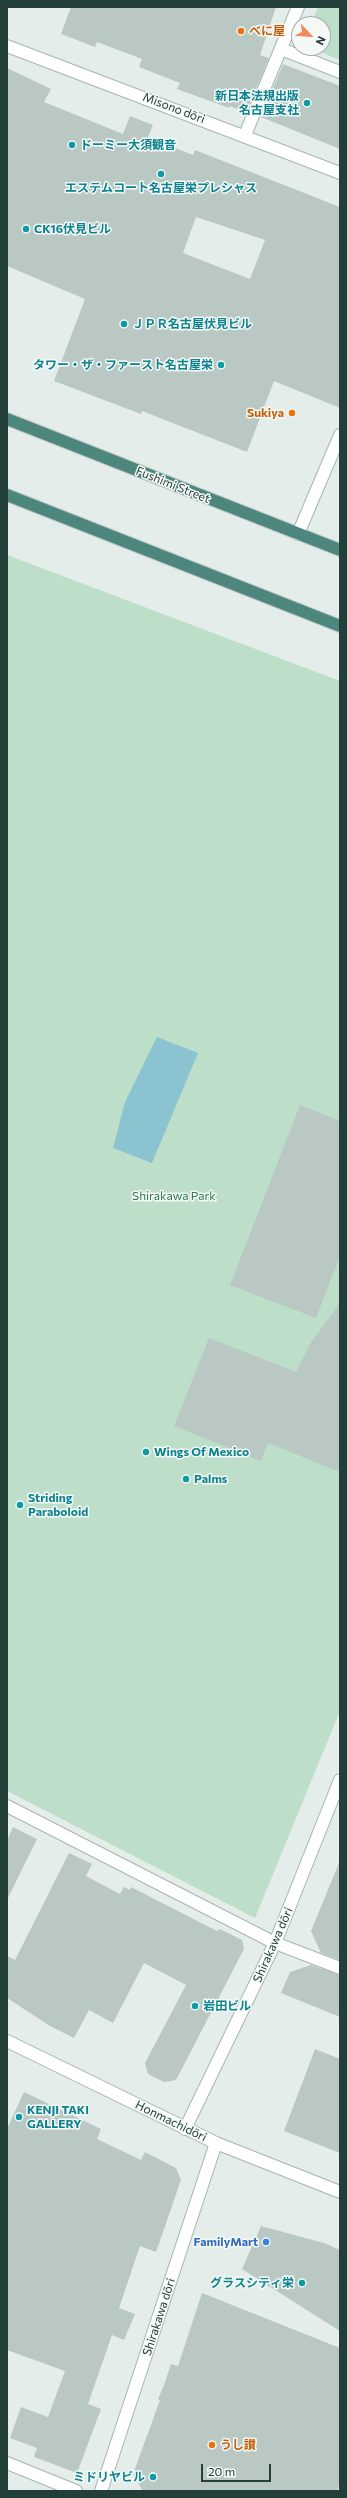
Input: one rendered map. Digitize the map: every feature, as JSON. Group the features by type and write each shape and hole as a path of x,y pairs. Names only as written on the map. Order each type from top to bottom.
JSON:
{"highway":[{"name":"Fushimi Street","path":"7,419 340,550"},
{"path":"7,495 340,626"}],"street":[{"path":"245,135 298,7"},
{"name":"Misono dōri","path":"7,46 245,135 340,173"},
{"path":"281,49 340,72"},
{"path":"298,534 340,435"},
{"name":"Shirakawa dōri","path":"185,2128 275,1943 340,1782"},
{"path":"7,1806 275,1943 340,1968"},
{"name":"Honmachidōri","path":"8,2043 216,2143 340,2192"},
{"name":"Shirakawa dōri","path":"101,2491 216,2143"},
{"path":"7,2463 76,2491"}],"green space":[{"path":"318,7 340,7 340,60 330,56 331,16 314,16"},
{"name":"Shirakawa Park","path":"7,555 340,681 340,1711 255,1918 7,1791"}],"water":[{"path":"157,1037 198,1053 152,1163 113,1148 125,1102"}],"building":[{"path":"71,7 276,7 260,55 269,58 246,112 229,106 229,108 177,89 180,83 139,67 142,59 97,42 95,47 61,34"},
{"name":"新日本法規出版 名古屋支社","path":"283,64 340,86 340,149 261,117"},
{"path":"7,68 51,89 44,102 123,134 130,116 153,125 148,137 193,155 195,150 340,207 340,408 274,381 247,452 142,411 141,414 54,381 85,299 7,266","holes":["196,217 265,240 250,279 183,253"]},
{"path":"300,1105 340,1121 340,1256 316,1318 230,1285"},
{"path":"340,1303 340,1472 268,1443 261,1461 174,1426 209,1338 296,1372 310,1344"},
{"path":"13,1827 37,1839 7,1900 7,1841"},
{"path":"69,1853 92,1864 86,1876 120,1894 124,1887 130,1890 131,1887 217,1931 220,1929 242,1940 244,1949 176,2080 164,2082 148,2074 145,2063 186,1985 144,1963 113,2023 89,2010 74,2038 50,2026 7,1998 7,1956 15,1960"},
{"path":"339,1863 340,1960 321,1953 311,1931"},
{"path":"311,1965 340,1975 340,2017 281,1993 290,1972"},
{"path":"315,2049 340,2059 340,2153 284,2131"},
{"path":"24,2092 101,2129 97,2139 141,2160 145,2152 176,2168 181,2180 156,2252 140,2246 119,2308 135,2314 124,2340 112,2335 88,2404 101,2409 77,2473 34,2457 37,2448 10,2438 21,2407 48,2417 65,2371 7,2350 7,2129"},
{"name":"グラスシティ栄","path":"261,2226 324,2243 340,2250 340,2331 242,2269"},
{"path":"202,2293 340,2348 340,2482 337,2491 143,2491 133,2474 160,2400 158,2399 171,2364 178,2366"}],"place":[{"name":"べに屋","path":"241,31"},
{"name":"新日本法規出版 名古屋支社","path":"307,103"},
{"name":"ドーミー大須観音","path":"72,145"},
{"name":"エステムコート名古屋栄プレシャス","path":"161,174"},
{"name":"CK16伏見ビル","path":"26,229"},
{"name":"ＪＰＲ名古屋伏見ビル","path":"124,324"},
{"name":"タワー・ザ・ファースト名古屋栄","path":"221,365"},
{"name":"Sukiya","path":"292,413"},
{"name":"Wings Of Mexico","path":"146,1452"},
{"name":"Palms","path":"186,1479"},
{"name":"Striding Paraboloid","path":"20,1505"},
{"name":"岩田ビル","path":"195,2006"},
{"name":"KENJI TAKI GALLERY","path":"19,2117"},
{"name":"FamilyMart","path":"266,2242"},
{"name":"グラスシティ栄","path":"302,2283"},
{"name":"うし讃","path":"212,2445"},
{"name":"ミドリヤビル","path":"153,2477"}]}
